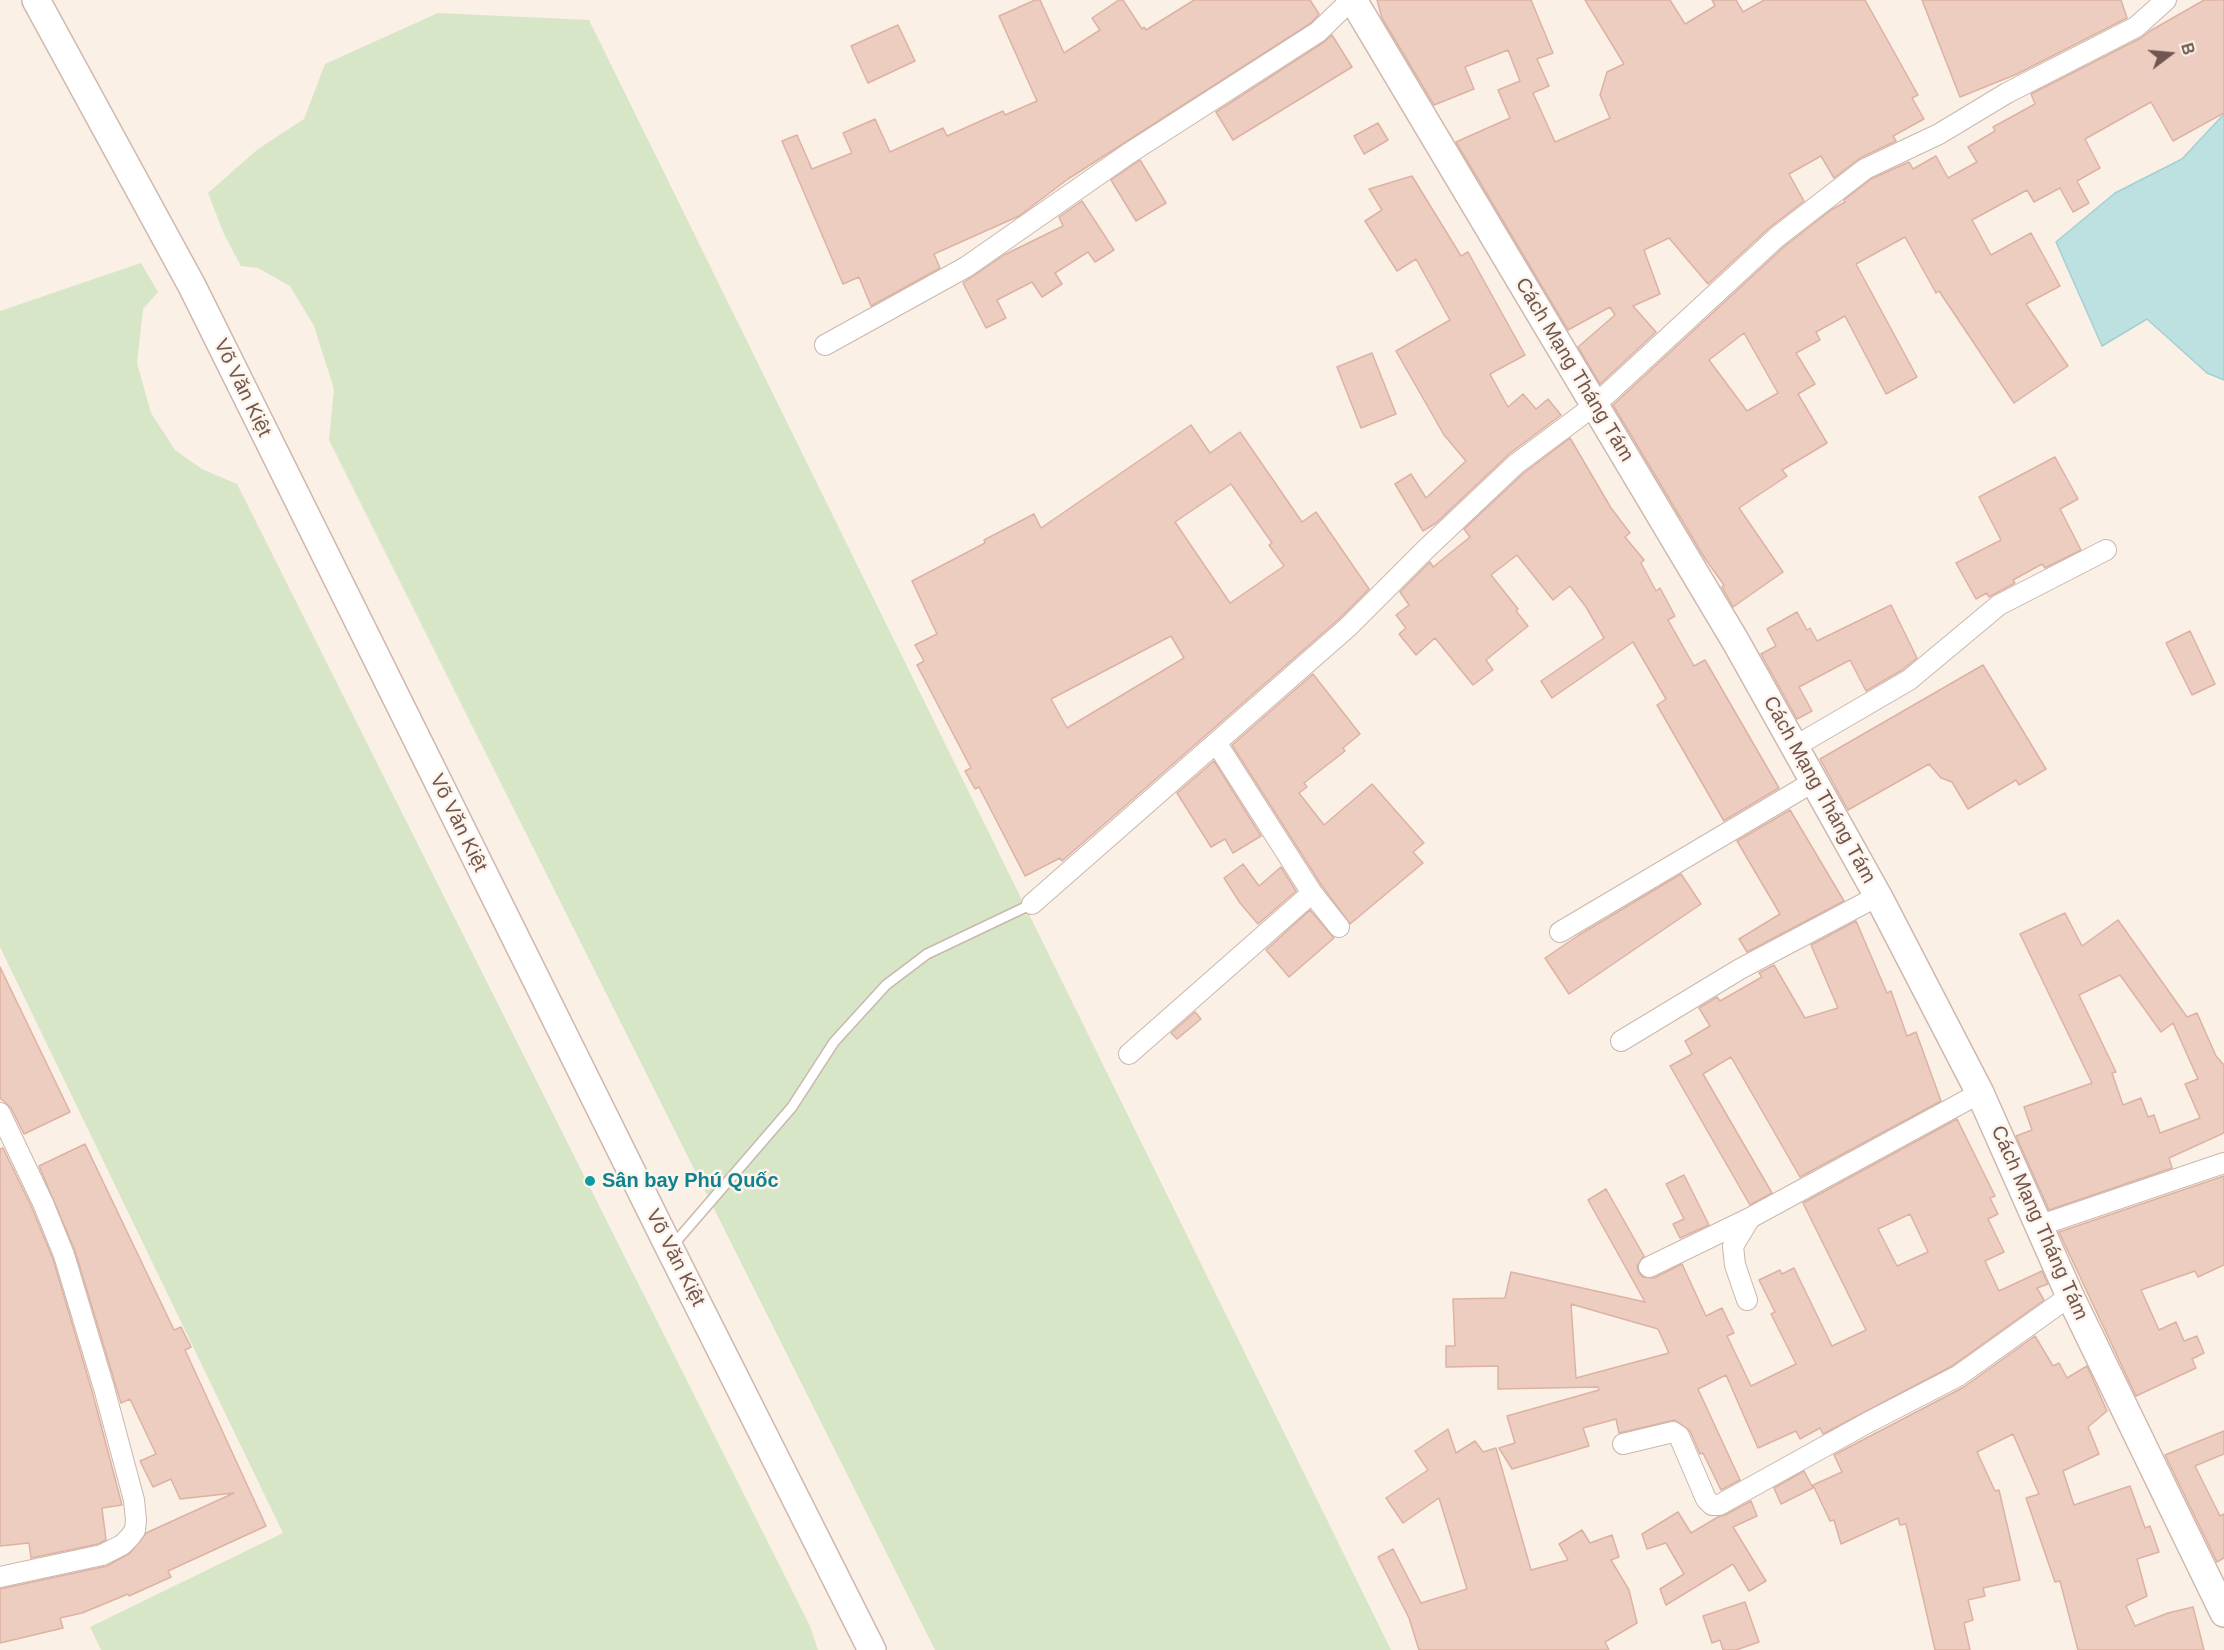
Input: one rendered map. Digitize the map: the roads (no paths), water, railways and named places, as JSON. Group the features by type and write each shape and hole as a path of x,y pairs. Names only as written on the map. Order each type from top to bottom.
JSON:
{"street":[{"name":"Võ Văn Kiệt","path":"36,0 192,286 670,1249 873,1650"},
{"path":"825,345 966,267 1128,154 1318,32 1352,0"},
{"name":"Cách Mạng Tháng Tám","path":"1352,0 1736,642 1878,896 1980,1093 2070,1296 2224,1613"},
{"path":"1032,904 1348,627 1516,464 1595,405 1777,237 1865,169 1939,134 2007,93 2136,27 2166,0"},
{"path":"1794,747 1909,680 1999,605 2106,550"},
{"path":"1217,744 1312,893 1339,927"},
{"path":"1560,932 1813,782"},
{"path":"1129,1054 1312,893"},
{"path":"1620,1041 1740,969 1878,896"},
{"path":"1649,1267 1750,1218 1980,1093"},
{"path":"0,1113 43,1203 64,1255 104,1388 134,1500 136,1520 135,1530 130,1537 122,1545 102,1555 0,1576"},
{"path":"2038,1226 2224,1163"},
{"path":"1747,1300 1735,1265 1732,1246 1750,1218"},
{"path":"1623,1444 1673,1432 1678,1436 1706,1499 1712,1505 1719,1505 1867,1423 1958,1376 2070,1296"}],"lane":[{"path":"670,1249 792,1107 834,1042 886,985 927,954 1032,904"}],"water":[{"path":"2224,114 2224,380 2207,373 2147,319 2102,346 2056,242 2115,193 2182,159"}],"place":[{"name":"Sân bay Phú Quốc","path":"590,1181"}]}
